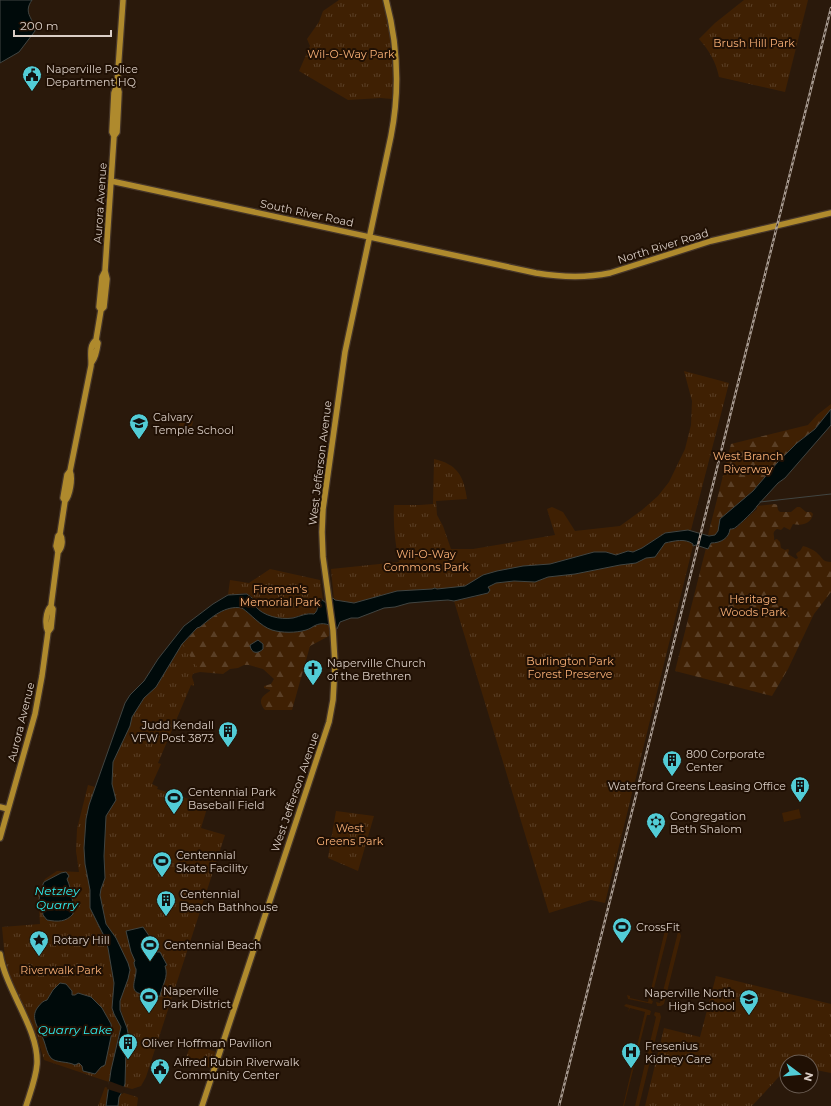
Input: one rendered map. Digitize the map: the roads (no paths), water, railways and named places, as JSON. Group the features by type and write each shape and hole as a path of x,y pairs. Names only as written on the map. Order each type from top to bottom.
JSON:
{"street":[{"name":"Aurora Avenue","path":"0,838 35,714 48,632 46,627 48,609 51,606 58,552 61,549 62,538 60,534 65,501 68,498 72,475 70,471 92,362 95,358 98,343 96,340 101,310 99,307 102,277 105,271 114,136 117,132 119,92 117,85 123,0"},
{"name":"West Jefferson Avenue","path":"202,1106 329,722 332,705 334,680 333,630 323,557 322,532 343,359 392,136 397,98 395,43 386,0"},
{"name":"South River Road","path":"111,181 499,265"},
{"name":"North River Road","path":"499,265 555,276 595,276 705,243 831,213"},
{"path":"0,807 8,809"},
{"path":"0,954 7,980 32,1034 37,1052 37,1067 26,1106"}],"water":[{"path":"0,0 32,0 28,9 35,31 19,52 0,63"},
{"path":"831,409 831,425 785,478 778,483 744,520 734,528 730,529 726,537 721,541 711,543 708,549 696,545 693,546 693,544 687,541 679,540 668,542 665,543 655,557 646,558 636,563 575,574 548,577 535,582 514,581 496,583 488,587 490,590 488,593 454,601 448,600 409,603 384,608 358,618 351,618 340,622 337,629 329,625 320,624 298,632 276,631 264,626 242,608 230,608 224,610 197,628 182,644 156,687 144,698 132,717 130,726 113,762 112,784 116,800 106,816 104,856 105,878 100,895 106,924 116,938 130,970 120,1001 120,1010 129,1038 126,1048 125,1084 119,1097 118,1106 106,1106 111,1070 121,1027 112,1008 114,983 108,948 105,938 90,908 90,890 85,864 84,848 86,819 89,805 125,703 130,695 144,681 158,659 184,626 213,604 228,595 247,594 257,602 255,606 267,615 277,618 293,618 306,614 314,614 317,611 321,599 326,603 333,598 335,600 354,603 397,591 465,586 483,575 497,571 523,566 550,564 594,552 606,552 616,555 628,551 633,552 665,533 688,530 709,536 715,535 718,531 720,519 753,491 777,463 797,443 815,429"},
{"path":"258,640 263,644 263,649 259,652 253,652 250,645"},
{"name":"Netzley Quarry","path":"66,872 69,876 67,879 72,896 73,914 68,919 62,921 47,920 43,915 39,900 41,889 44,882"},
{"name":"Centennial Beach","path":"143,927 154,943 157,952 160,952 167,965 165,966 166,977 160,996 148,997 145,994 136,992 134,989 136,973 135,961 131,952 126,931"},
{"name":"Quarry Lake","path":"60,983 66,984 72,991 72,995 78,993 91,997 102,1008 111,1024 112,1032 105,1065 95,1074 83,1071 82,1066 79,1063 75,1065 53,1060 48,1054 36,1024 35,1015 38,1007 41,1003 47,1000 53,990"}],"waterway":[{"path":"760,502 831,494"}],"railway":[{"path":"559,1106 831,8"}],"place":[{"name":"Naperville Police Department HQ","path":"32,92"},
{"name":"Calvary Temple School","path":"139,440"},
{"name":"Naperville Church of the Brethren","path":"313,686"},
{"name":"Judd Kendall VFW Post 3873","path":"228,748"},
{"name":"800 Corporate Center","path":"672,777"},
{"name":"Waterford Greens Leasing Office","path":"800,803"},
{"name":"Centennial Park Baseball Field","path":"174,815"},
{"name":"Congregation Beth Shalom","path":"656,839"},
{"name":"Centennial Skate Facility","path":"162,878"},
{"name":"Centennial Beach Bathhouse","path":"166,917"},
{"name":"CrossFit","path":"622,944"},
{"name":"Rotary Hill","path":"39,957"},
{"name":"Centennial Beach","path":"150,962"},
{"name":"Naperville Park District","path":"149,1014"},
{"name":"Naperville North High School","path":"749,1016"},
{"name":"Oliver Hoffman Pavilion","path":"128,1060"},
{"name":"Fresenius Kidney Care","path":"631,1069"},
{"name":"Alfred Rubin Riverwalk Community Center","path":"160,1085"}],"park label":[{"name":"Brush Hill Park","path":"754,43"},
{"name":"Wil-O-Way Park","path":"351,54"},
{"name":"West Branch Riverway","path":"748,462"},
{"name":"Wil-O-Way Commons Park","path":"426,560"},
{"name":"Firemen's Memorial Park","path":"280,595"},
{"name":"Heritage Woods Park","path":"753,605"},
{"name":"Burlington Park Forest Preserve","path":"570,667"},
{"name":"West Greens Park","path":"350,834"},
{"name":"Riverwalk Park","path":"61,970"}]}
